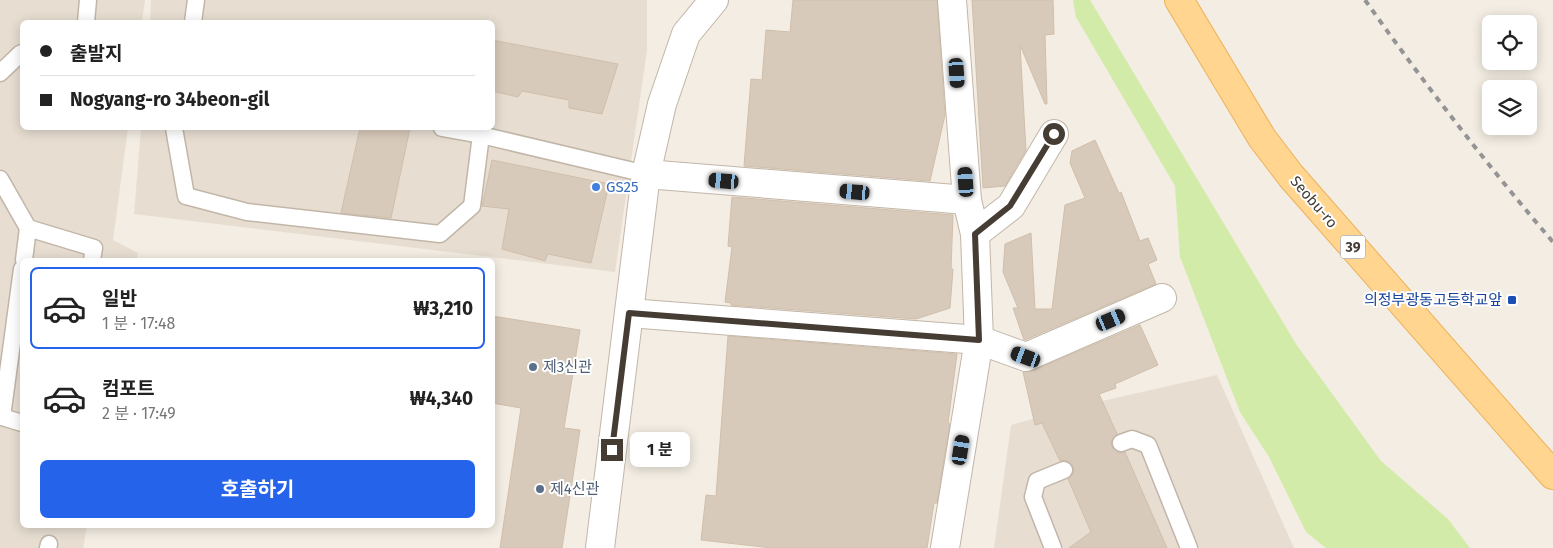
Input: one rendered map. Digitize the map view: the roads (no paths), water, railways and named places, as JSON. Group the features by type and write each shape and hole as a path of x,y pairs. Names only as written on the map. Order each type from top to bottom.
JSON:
{"main road":[{"name":"Seobu-ro","path":"1179,0 1262,138 1291,176 1553,475"}],"street":[{"path":"600,548 646,174 662,104 686,34 714,0"},
{"path":"945,548 979,340 975,234 967,200 952,0"},
{"path":"975,234 1010,206 1054,134"},
{"path":"646,174 967,200"},
{"path":"629,313 979,340 1026,357 1162,298"}],"lane":[{"path":"86,20 88,0"},
{"path":"192,20 196,0"},
{"path":"0,73 20,54"},
{"path":"174,130 186,196 247,212 440,234 472,206 481,135"},
{"path":"453,130 646,174"},
{"path":"0,178 28,228 24,258"},
{"path":"28,228 94,248 92,258"},
{"path":"20,284 2,417 20,422"},
{"path":"1121,443 1132,439 1148,445 1189,548"},
{"path":"1053,548 1033,497 1037,481 1064,470"}],"railway":[{"path":"1365,0 1456,123 1553,242"}],"place":[{"name":"GS25","path":"596,187"},
{"name":"의정부광동고등학교앞","path":"1512,300"},
{"name":"제3신관","path":"533,367"},
{"name":"제4신관","path":"540,489"}]}
